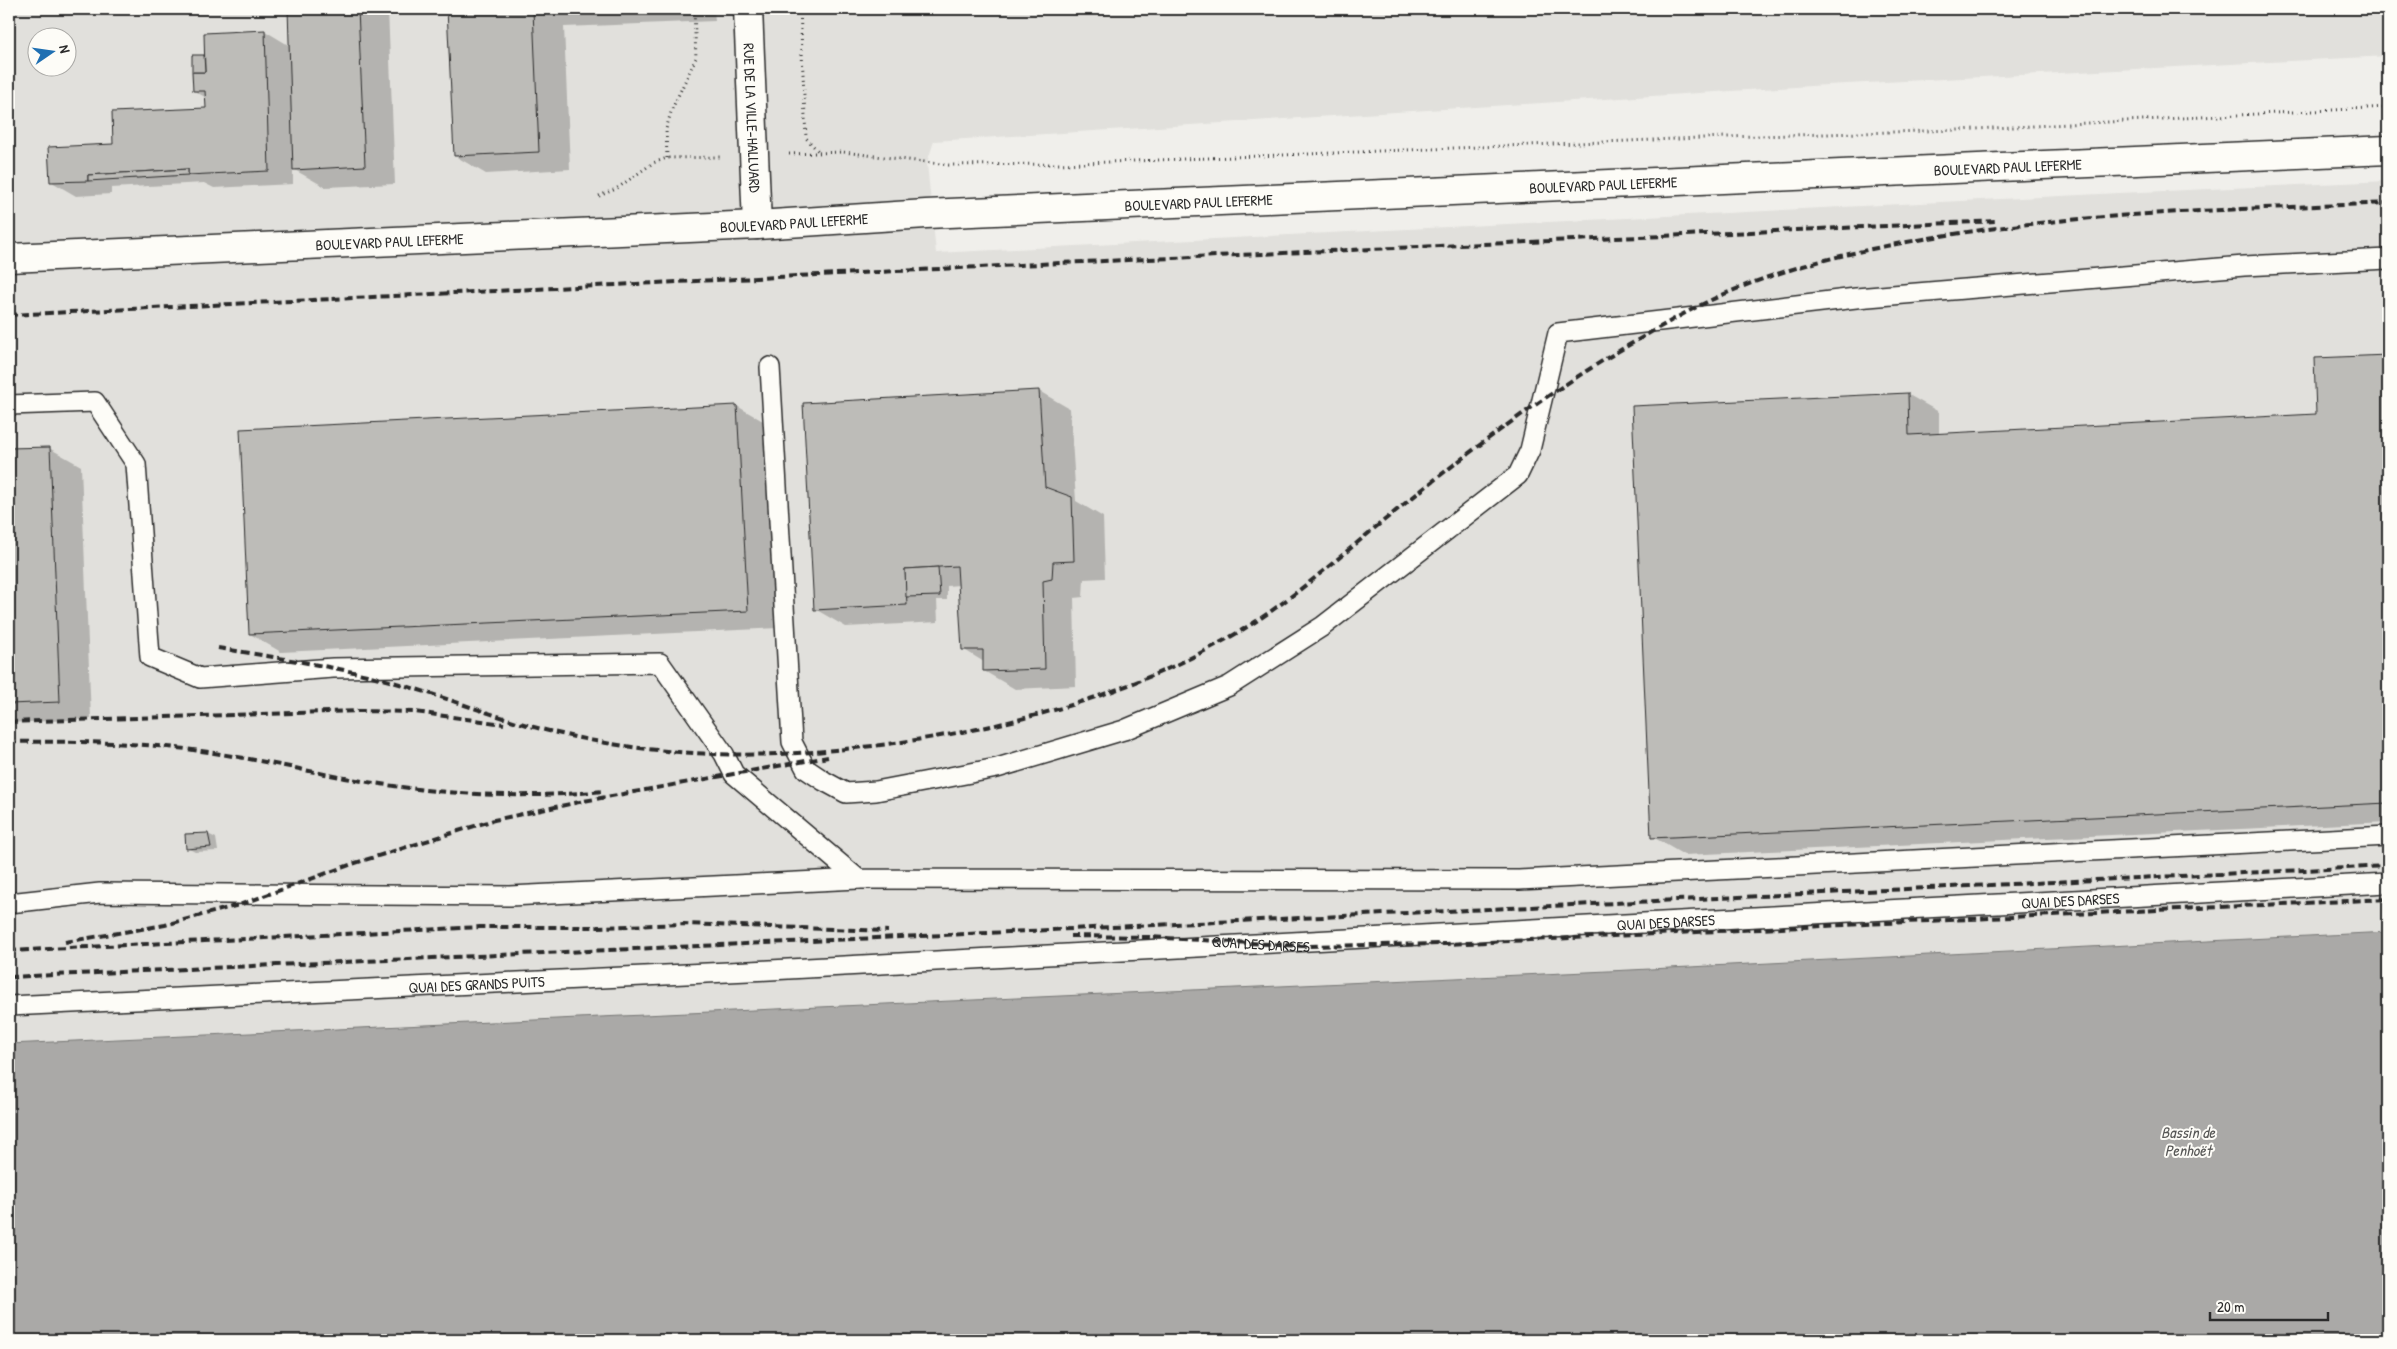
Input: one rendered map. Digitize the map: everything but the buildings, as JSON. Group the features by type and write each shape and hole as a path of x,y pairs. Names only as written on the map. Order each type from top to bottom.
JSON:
{"main road":[{"name":"RUE DE LA VILLE-HALLUARD","path":"748,9 757,225"},
{"name":"BOULEVARD PAUL LEFERME","path":"9,258 757,225 936,214 2388,150"}],"lane":[{"path":"770,367 792,742 806,768 824,781 846,793 876,791 997,768 1124,730 1229,686 1323,626 1518,475 1530,450 1558,332 1856,298 2244,266 2388,258"},
{"path":"9,405 94,402 136,464 150,656 200,678 333,668 660,663 724,754 734,774 858,879"},
{"path":"9,902 100,893 510,896 858,879 1519,880 2388,836"},
{"name":"QUAI DES DARSES","path":"942,960 2388,883"},
{"name":"QUAI DES GRANDS PUITS","path":"9,1006 942,960"}],"path":[{"path":"667,158 666,129 672,109 696,58 694,9"},
{"path":"800,9 806,138 820,153"},
{"path":"653,163 667,158 843,152 949,165 1060,164 1726,137 1957,130 2388,107"}],"shaded area":[{"path":"9,9 2388,9 2388,56 1827,85 934,141 927,163 936,253 2388,181 2388,1340 9,1340"}],"water":[{"name":"Bassin de Penhoët","path":"2388,932 2388,1340 9,1340 9,1044 1630,970"}],"railway":[{"path":"218,648 367,675 545,730 616,745 652,750 726,754 799,753 890,744 999,724 1106,694 1207,650 1255,622 1308,583 1449,468 1567,383 1687,312 1746,285 1821,261 1898,244 1982,230 2039,223 2213,210 2388,203"},
{"path":"9,315 1060,263 1997,221"},
{"path":"9,722 360,711 415,712 504,724"},
{"path":"9,742 105,743 177,748 370,782 446,792 552,795 604,791"},
{"path":"65,942 165,925 239,905 352,864 494,820 584,801 828,757"},
{"path":"9,977 966,934 2388,866"},
{"path":"1070,936 1149,937 1302,946 1446,944 2388,899"},
{"path":"9,951 480,927 599,927 684,924 888,931"}]}
